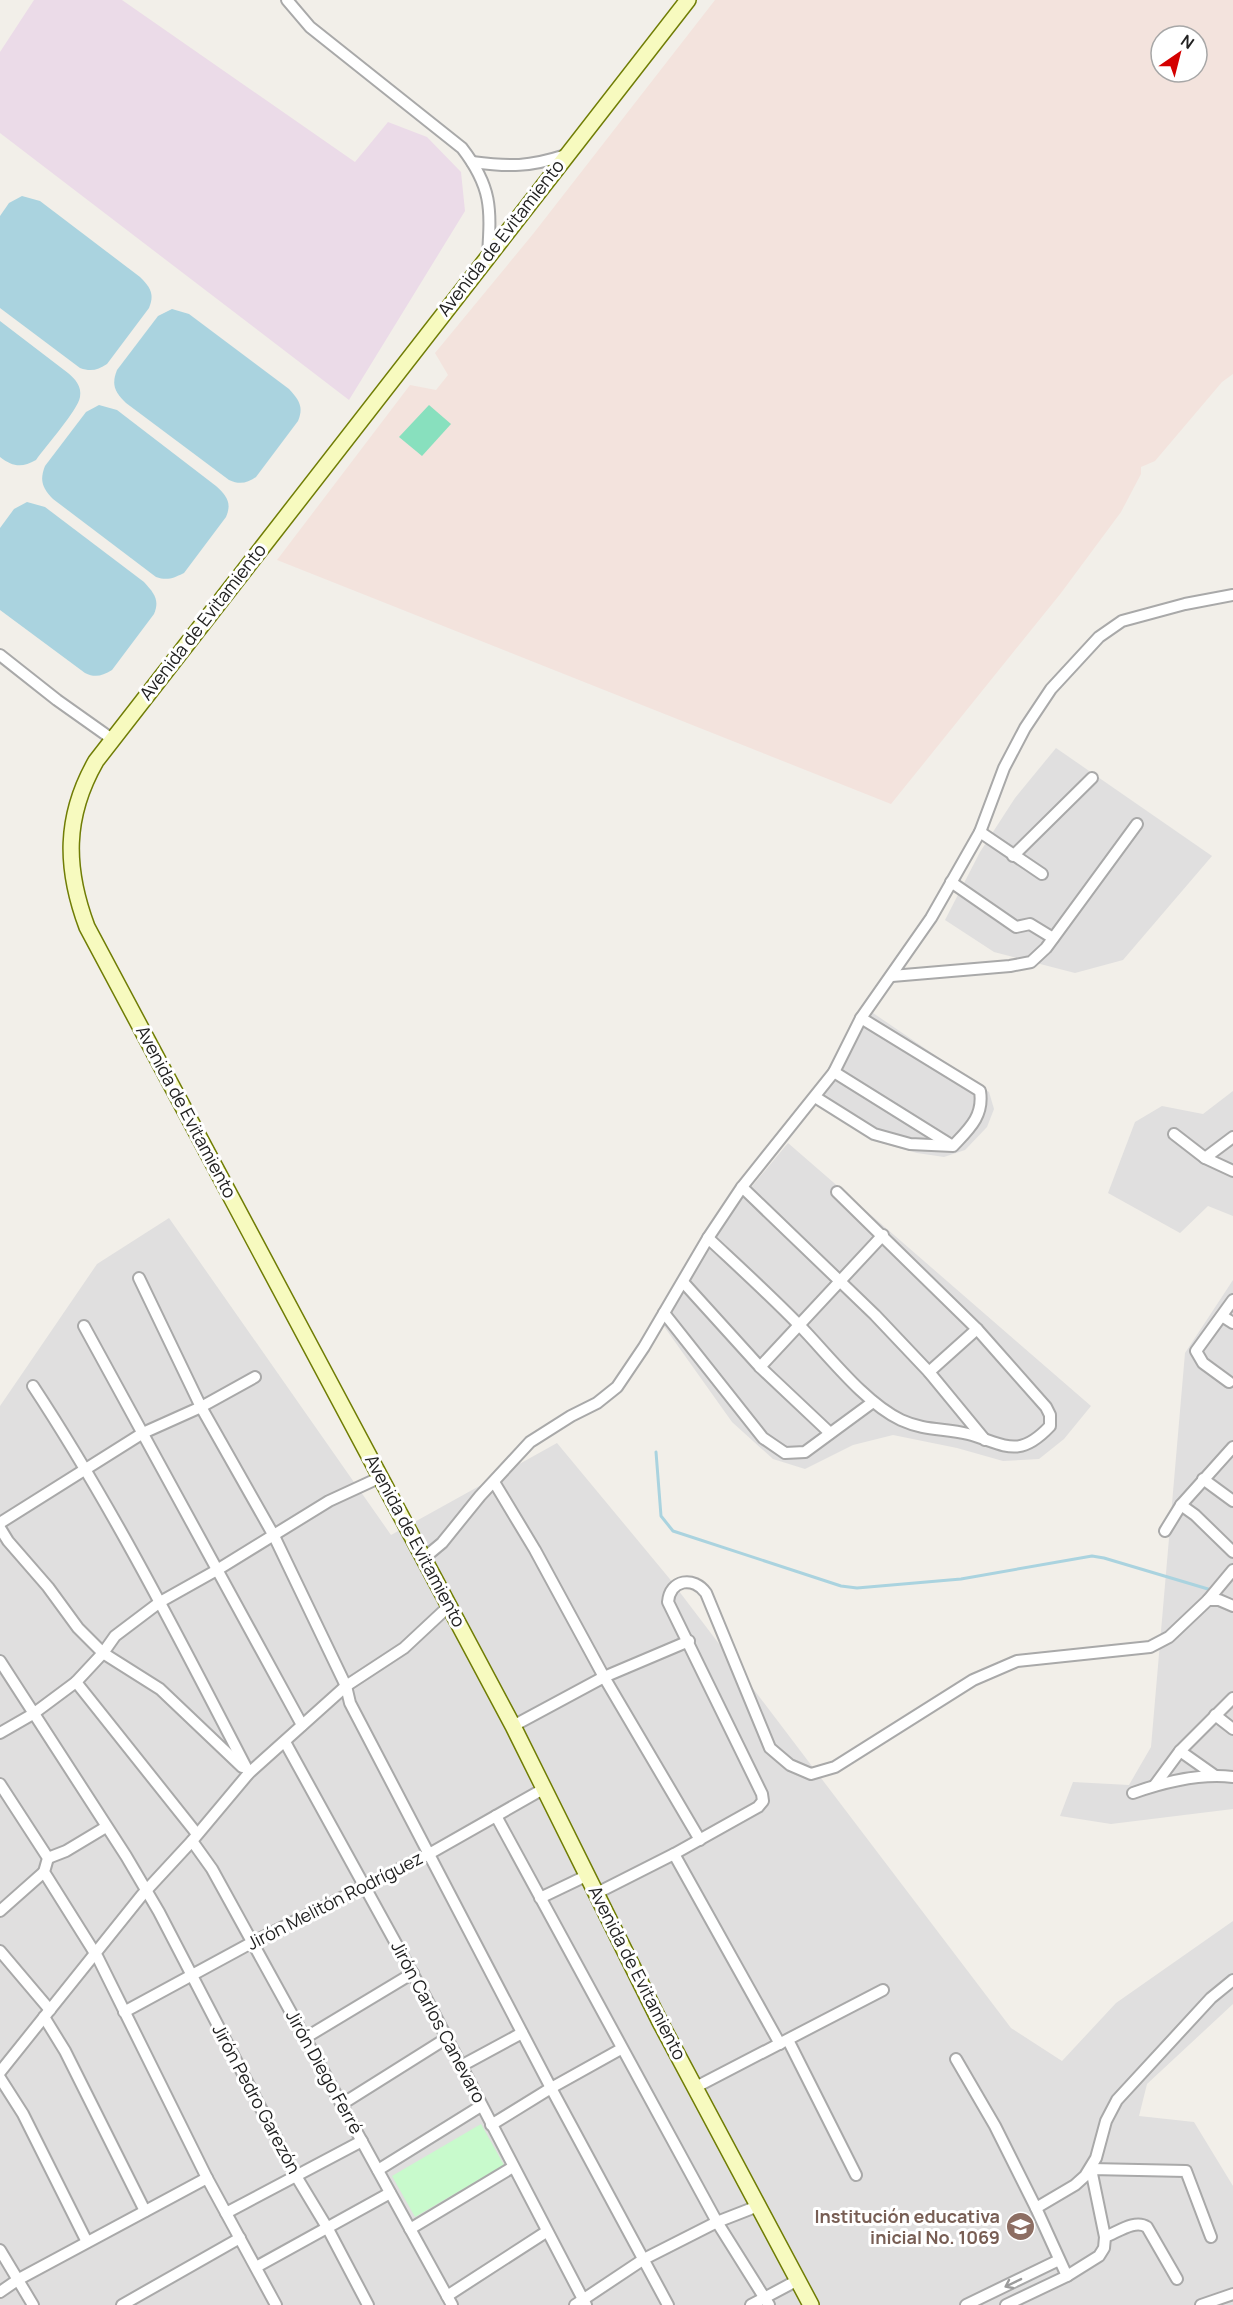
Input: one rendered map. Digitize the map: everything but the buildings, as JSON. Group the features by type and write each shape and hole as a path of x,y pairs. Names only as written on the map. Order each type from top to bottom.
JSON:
{"street":[{"path":"287,0 310,27 447,136 472,162 490,201 488,255"},
{"name":"Avenida de Evitamiento","path":"688,0 112,740 88,776 74,816 71,847 76,898 93,938 513,1726 660,2022 811,2305"},
{"path":"472,162 517,166 536,165 566,155"},
{"path":"424,1558 442,1543 480,1496 536,1437 610,1394 644,1347 708,1238 742,1187 834,1072 861,1018 931,918 980,832 1004,768 1038,707 1051,689 1099,637 1122,621 1185,604 1233,595"},
{"path":"0,655 112,740"},
{"path":"1013,856 1092,778"},
{"path":"892,976 1031,962 1053,938 1137,824"},
{"path":"980,832 1042,874"},
{"path":"951,882 1016,927 1030,924 1053,938"},
{"path":"815,1097 874,1134 910,1144 953,1146 975,1123 982,1103 980,1091 861,1018"},
{"path":"834,1072 953,1146"},
{"path":"1174,1134 1205,1158 1233,1171"},
{"path":"1205,1158 1233,1137"},
{"path":"742,1187 841,1281 929,1372 986,1441"},
{"path":"708,1238 799,1325 873,1402 889,1414 925,1429 967,1434 1001,1446 1018,1447 1030,1443 1042,1434 1050,1426 1051,1421 1046,1407 977,1329 837,1192"},
{"path":"760,1367 883,1235"},
{"path":"139,1278 201,1407 274,1536 346,1686 350,1703 551,2088 668,2305"},
{"path":"683,1282 760,1367 830,1433"},
{"path":"1229,1382 1203,1363 1196,1352 1233,1300"},
{"path":"664,1313 763,1438 785,1453 805,1452 873,1402"},
{"path":"1222,1316 1233,1323"},
{"path":"84,1326 302,1725"},
{"path":"929,1372 977,1329"},
{"path":"0,1522 143,1433 201,1407 255,1377"},
{"path":"33,1386 70,1443 160,1602 249,1773"},
{"path":"1165,1531 1181,1505 1233,1447"},
{"path":"0,1732 33,1714 76,1682 103,1653 115,1636 160,1602 218,1570 329,1501 381,1478"},
{"path":"1203,1479 1233,1501"},
{"path":"495,1482 604,1677 700,1840"},
{"path":"1181,1505 1195,1515 1233,1552"},
{"path":"0,1528 78,1628 103,1653 160,1689 249,1773"},
{"path":"597,1893 758,1808 763,1801 762,1794 668,1602 669,1594 674,1586 688,1581 702,1587 770,1748 790,1765 811,1774 835,1767 973,1680 1017,1661 1150,1647 1169,1637 1208,1600 1233,1570"},
{"path":"1208,1600 1219,1600 1233,1606"},
{"path":"1,2067 94,1953 249,1773 346,1686 404,1648 449,1606"},
{"path":"513,1726 604,1677 688,1641"},
{"name":"Jirón Pedro Garezón","path":"0,1661 147,1891 296,2176 328,2229 368,2305"},
{"name":"Jirón Diego Ferré","path":"76,1682 195,1837 450,2300"},
{"path":"1155,1785 1180,1750 1233,1698"},
{"path":"1215,1715 1233,1729"},
{"name":"Jirón Carlos Canevaro","path":"285,1742 366,1886 462,2066 581,2303"},
{"path":"1180,1750 1214,1775"},
{"path":"1133,1794 1155,1785 1214,1775 1233,1777"},
{"path":"0,1784 48,1858 44,1872 0,1910"},
{"name":"Jirón Melitón Rodríguez","path":"124,2012 253,1942 429,1854 545,1788"},
{"path":"496,1816 717,2222 767,2301"},
{"path":"48,1858 66,1851 106,1827"},
{"path":"674,1854 784,2042 856,2175"},
{"path":"44,1872 94,1953 207,2178 276,2305"},
{"path":"540,1899 588,1875"},
{"path":"0,1951 47,2013 145,2211"},
{"path":"305,2038 412,1973"},
{"path":"1036,2208 1075,2186 1091,2169 1106,2121 1117,2100 1211,1998 1233,1980"},
{"path":"696,2087 883,1990"},
{"path":"462,2066 522,2032"},
{"path":"342,2104 447,2038"},
{"path":"491,2125 621,2049"},
{"path":"956,2059 995,2126 1067,2276"},
{"path":"0,2078 23,2114 87,2242"},
{"path":"378,2170 481,2106"},
{"path":"226,2213 362,2141"},
{"path":"410,2229 513,2167"},
{"path":"1091,2169 1186,2171 1211,2237"},
{"path":"1006,2305 1067,2276 1099,2256 1104,2248 1105,2237 1091,2169"},
{"path":"0,2292 19,2279 207,2178"},
{"path":"256,2267 390,2193"},
{"path":"581,2303 644,2259 717,2222 758,2206"},
{"path":"1105,2237 1136,2224 1142,2224 1147,2227 1177,2279"},
{"path":"450,2300 546,2232"},
{"path":"122,2305 240,2238"},
{"path":"0,2250 33,2305"},
{"path":"966,2305 1059,2260"},
{"path":"751,2305 767,2301 798,2280"},
{"path":"1201,2305 1233,2294"}],"shaded area":[{"path":"34,0 122,0 355,162 388,122 427,137 461,172 465,211 349,400 0,133 0,52"},
{"path":"715,0 1233,0 1233,374 1222,382 1155,461 1141,467 1141,474 1121,512 1061,593 891,804 277,560 410,385 436,390 448,375 435,353 533,234"},
{"path":"1056,748 1212,856 1123,960 1075,973 994,952 945,920 980,852 1015,798"},
{"path":"873,1013 989,1092 994,1109 987,1127 965,1150 944,1157 917,1153 878,1142 819,1104 862,1028"},
{"path":"1233,1091 1233,1216 1208,1206 1180,1233 1108,1193 1135,1122 1162,1106 1203,1114"},
{"path":"788,1143 1091,1406 1064,1439 1039,1459 1003,1461 957,1448 893,1435 853,1445 805,1469 773,1459 732,1422 663,1325 733,1209"},
{"path":"169,1218 391,1535 557,1443 669,1578 1011,2028 1062,2061 1116,2003 1233,1921 1233,2004 1147,2084 1139,2116 1194,2122 1233,2186 1233,2305 0,2305 0,1406 97,1264"},
{"path":"1233,1280 1233,1809 1111,1824 1060,1816 1073,1782 1129,1785 1151,1747 1185,1353"}],"green space":[{"path":"429,405 451,424 422,456 399,437"},
{"path":"481,2124 504,2165 415,2217 392,2176"}],"water":[{"path":"22,196 40,201 140,277 150,291 152,299 149,308 107,364 101,368 91,370 80,368 0,308 0,216 9,203"},
{"path":"172,309 189,314 289,389 300,404 301,412 298,421 256,477 250,481 240,483 229,480 126,403 117,392 114,380 117,370 158,316"},
{"path":"0,321 68,373 80,389 78,403 61,428 36,460 22,465 9,463 0,457"},
{"path":"99,405 117,410 216,486 227,500 229,508 226,517 184,573 164,579 156,577 53,499 44,488 42,476 45,466 86,412"},
{"path":"27,502 45,507 144,582 155,597 154,614 112,670 105,674 95,676 85,673 0,610 0,528 14,509"}],"waterway":[{"path":"656,1452 661,1516 673,1531 841,1586 857,1588 961,1579 1092,1556 1208,1589"}],"place":[{"name":"Institución educativa inicial No. 1069","path":"1021,2227"}]}
